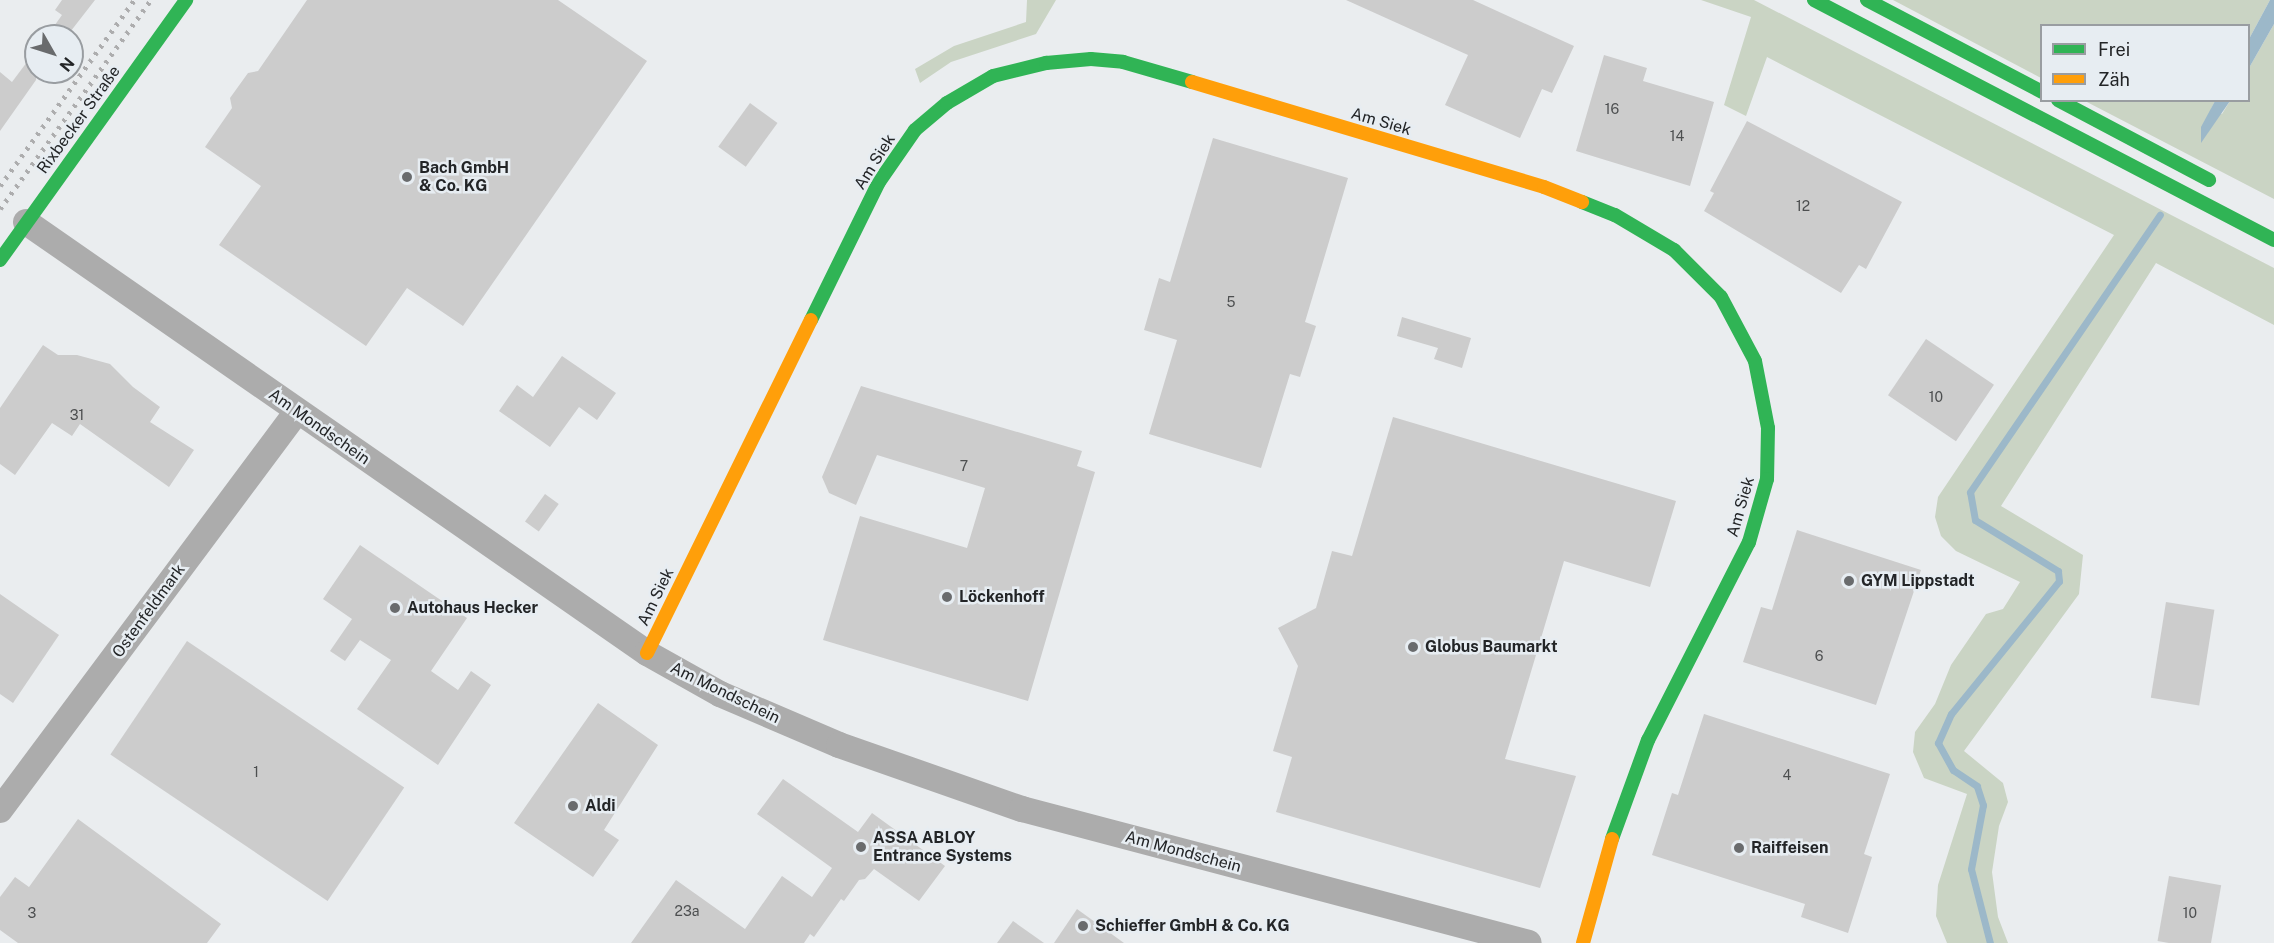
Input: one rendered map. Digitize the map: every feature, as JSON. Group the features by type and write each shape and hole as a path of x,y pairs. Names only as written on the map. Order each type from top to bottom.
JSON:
{"main road":[{"name":"Rixbecker Straße","path":"0,260 186,0"},
{"path":"1814,0 2274,240"},
{"path":"1867,0 2040,91"},
{"name":"Am Siek","path":"647,652 879,182 915,130 947,103 993,76 1046,63 1091,59 1124,62 1544,187 1615,215 1674,250 1721,297 1755,361 1768,428 1767,479 1749,542 1678,673 1648,740 1608,851 1582,943"},
{"path":"2062,102 2226,189"}],"street":[{"name":"Am Mondschein","path":"26,222 297,412 647,652 751,709 839,745 1022,809 1529,943"},
{"name":"Ostenfeldmark","path":"0,810 297,412"}],"green space":[{"path":"1027,0 1056,0 1036,34 951,62 920,83 915,69 954,46 1026,22"},
{"path":"1701,0 1754,0 2274,268 2274,325 2156,263 2001,506 2083,555 2079,594 1964,751 2003,783 2008,802 1999,826 1992,872 1998,917 2008,943 1947,943 1936,916 1938,885 1967,794 1924,778 1913,752 1915,732 1935,704 1951,665 1986,614 2003,609 2020,582 1956,551 1941,536 1935,517 1938,497 2114,235 1767,57 1746,116 1724,105 1751,17"},
{"path":"1893,0 2270,0 2250,37 2250,24 2040,24 2040,77"},
{"path":"2274,24 2274,199 2087,102 2214,102 2211,109 2222,114 2229,102 2250,102 2250,66"}],"water":[{"path":"2270,0 2274,0 2274,24 2250,66 2250,37"},
{"path":"2214,102 2229,102 2201,143 2201,127"}],"building":[{"path":"62,0 95,0 76,24 56,24 62,15 55,10"},
{"name":"Bach GmbH & Co. KG","path":"307,0 558,0 647,61 463,326 407,288 366,346 219,245 261,186 205,147 232,108 230,98 248,73 258,71"},
{"path":"1346,0 1473,0 1574,46 1552,93 1542,89 1520,138 1445,105 1468,55"},
{"path":"1604,55 1647,68 1643,81 1714,102 1690,186 1576,151"},
{"path":"24,66 24,84 33,84 0,131 0,72 12,82"},
{"path":"750,103 778,123 746,167 718,147"},
{"path":"1747,121 1902,202 1866,269 1859,265 1841,293 1704,211 1714,193 1710,191"},
{"path":"1213,138 1348,178 1305,322 1316,326 1300,377 1290,374 1261,468 1149,434 1177,340 1144,330 1159,278 1170,282"},
{"path":"1402,317 1471,338 1462,368 1434,359 1438,348 1397,336"},
{"path":"1926,339 1994,385 1956,441 1888,395"},
{"path":"43,345 58,355 77,355 110,364 133,387 160,407 150,422 194,450 169,487 80,424 72,436 52,423 15,475 0,464 0,408"},
{"path":"562,356 616,393 597,420 579,407 550,447 499,411 517,385 533,397"},
{"name":"Löckenhoff","path":"861,386 1082,451 1077,466 1095,472 1028,701 823,640 860,516 967,548 985,488 877,455 856,505 829,493 822,477"},
{"name":"Globus Baumarkt","path":"1393,417 1676,501 1650,587 1564,561 1505,759 1576,776 1540,888 1276,812 1292,757 1273,751 1298,666 1278,628 1316,608 1332,551 1352,556"},
{"path":"545,494 559,504 539,531 525,522"},
{"path":"1797,530 1921,570 1876,705 1743,662 1761,607 1772,610"},
{"path":"360,545 467,618 431,671 458,690 471,671 491,685 438,765 357,709 391,660 360,640 345,661 330,651 352,619 323,599"},
{"path":"0,594 59,635 13,703 0,694"},
{"path":"2166,602 2214,610 2199,705 2151,698"},
{"path":"187,641 404,788 328,901 110,755"},
{"name":"Aldi","path":"598,703 658,745 604,830 619,840 593,877 514,823"},
{"path":"1704,714 1890,774 1864,854 1872,857 1848,933 1801,917 1805,904 1652,855 1672,793 1678,795"},
{"path":"783,779 858,832 872,813 945,866 919,901 874,869 865,879 859,880 844,901 841,899 814,937 810,934 804,943 631,943 676,880 745,929 782,876 812,897 832,868 757,814"},
{"path":"78,819 221,924 207,943 18,943 0,930 0,897 15,877 29,887"},
{"path":"2169,876 2221,885 2211,943 2158,941"},
{"name":"Schieffer GmbH & Co. KG","path":"1077,909 1124,943 1054,943"},
{"path":"1013,921 1044,943 997,943"}],"waterway":[{"path":"1990,943 1971,869 1983,805 1977,786 1953,770 1938,743 1951,714 2059,581 2058,571 1975,520 1970,492 2160,215"}],"railway":[{"path":"0,186 134,0"},
{"path":"0,209 151,0"}],"traffic: fast":[{"path":"0,260 186,0"},
{"path":"1814,0 2274,240"},
{"path":"1867,0 2040,91"},
{"path":"811,320 879,182 915,130 947,103 993,76 1046,63 1091,59 1123,62 1192,82"},
{"path":"2062,102 2209,180"},
{"path":"1582,202 1615,215 1674,250 1721,297 1755,361 1768,428 1767,479 1749,542 1648,740 1612,839"}],"traffic: slow":[{"path":"1192,82 1544,187 1582,202"},
{"path":"647,653 811,320"},
{"path":"1583,943 1612,839"}],"place":[{"name":"Bach GmbH & Co. KG","path":"407,177"},
{"name":"GYM Lippstadt","path":"1849,581"},
{"name":"Löckenhoff","path":"947,597"},
{"name":"Autohaus Hecker","path":"395,608"},
{"name":"Globus Baumarkt","path":"1413,647"},
{"name":"Aldi","path":"573,806"},
{"name":"ASSA ABLOY Entrance Systems","path":"861,847"},
{"name":"Raiffeisen","path":"1739,848"},
{"name":"Schieffer GmbH & Co. KG","path":"1083,926"}]}
